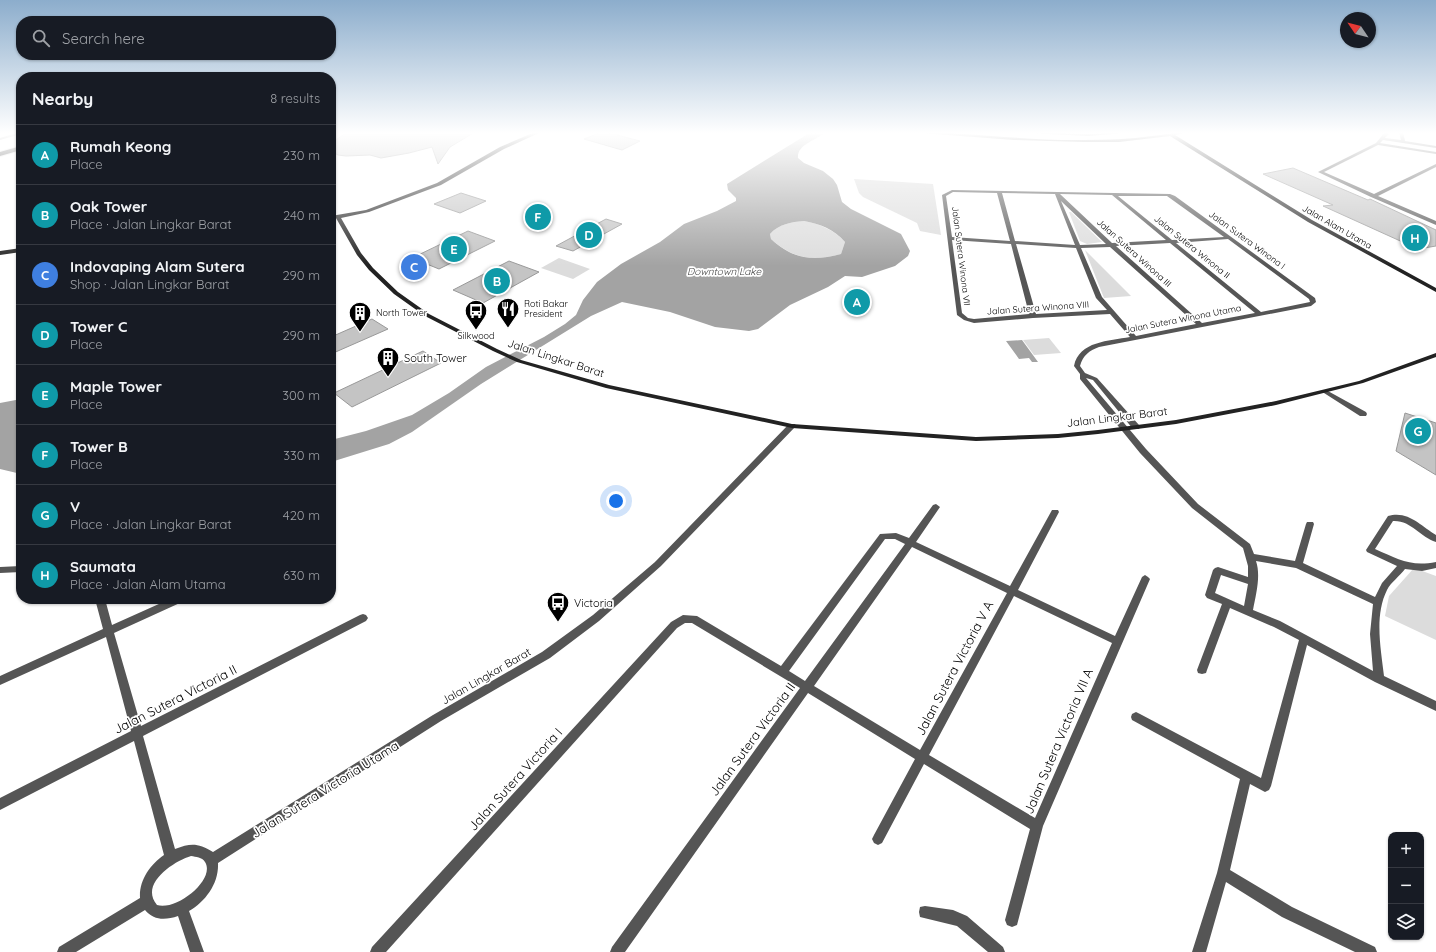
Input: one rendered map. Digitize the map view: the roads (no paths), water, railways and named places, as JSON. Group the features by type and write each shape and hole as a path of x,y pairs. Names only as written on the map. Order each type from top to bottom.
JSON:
{"street":[{"path":"338,217 367,211 439,184 452,176"},
{"name":"Jalan Alam Utama","path":"1238,176 1310,221 1436,290"},
{"path":"1330,176 1436,223"},
{"path":"1373,196 1413,176"},
{"name":"Jalan Sutera Winona VII","path":"966,319 959,314 944,195 952,191 999,192"},
{"path":"1033,316 999,192 1113,194"},
{"path":"1056,193 1098,298 1135,338"},
{"name":"Jalan Sutera Winona III","path":"1056,193 1111,245 1201,325"},
{"name":"Jalan Sutera Winona I","path":"1113,194 1168,195 1173,197 1227,238 1312,298 1313,302"},
{"name":"Jalan Sutera Winona II","path":"1113,194 1259,314"},
{"name":"Jalan Lingkar Barat","path":"338,217 359,254 371,269 396,293 434,318 500,353 519,361 608,387 792,426 991,439 1058,436 1124,429 1222,414 1326,392 1361,382 1436,355"},
{"path":"950,238 1078,247 1227,238"},
{"path":"0,253 16,251"},
{"name":"Jalan Sutera Winona Utama","path":"1251,557 1247,546 1195,506 1143,451 1083,379 1083,374 1078,366 1078,359 1083,351 1097,345 1310,304 1313,302"},
{"name":"Jalan Sutera Winona VIII","path":"966,319 974,321 1112,312"},
{"path":"1083,374 1095,379 1136,427"},
{"path":"1326,392 1363,414"},
{"name":"Jalan Lingkar Barat","path":"438,718 546,655 596,618 658,564 792,426"},
{"name":"Jalan Sutera Victoria II","path":"617,952 936,507"},
{"name":"Jalan Sutera Victoria V A","path":"878,838 1055,512"},
{"path":"1436,539 1424,532 1415,523 1405,518 1391,518 1370,550 1403,565 1422,568 1436,565"},
{"path":"1298,565 1310,524"},
{"name":"Jalan Sutera Victoria II","path":"782,673 884,536 896,536 910,543"},
{"path":"910,543 1117,641"},
{"path":"1248,612 1253,582 1251,557 1298,565 1378,602"},
{"path":"1379,679 1376,646 1378,602 1384,587 1403,565"},
{"path":"0,570 16,569"},
{"path":"0,576 16,570"},
{"path":"1253,582 1218,570 1210,595 1277,624 1379,679 1436,706"},
{"name":"Jalan Sutera Victoria VII A","path":"1012,920 1037,826 1145,579"},
{"path":"1202,670 1227,603"},
{"path":"101,604 171,857"},
{"path":"0,680 168,604"},
{"name":"Jalan Sutera Victoria II","path":"0,804 363,618"},
{"name":"Jalan Sutera Victoria I","path":"377,952 674,625 683,620 694,619 782,673"},
{"path":"1136,717 1265,786 1304,639"},
{"path":"782,673 1037,826"},
{"name":"Jalan Sutera Victoria Utama","path":"212,860 438,718"},
{"path":"1199,952 1222,873 1246,777"},
{"path":"200,850 207,854 212,860 213,868 210,879 204,890 194,900 182,908 170,912 160,913 151,909 146,902 146,891 150,879 159,867 171,857 181,852 200,850"},
{"path":"1222,873 1287,912 1370,952"},
{"path":"64,952 146,902"},
{"path":"182,908 197,952"},
{"path":"925,912 954,917 962,921 998,952"}],"water":[{"name":"Downtown Lake","path":"739,176 830,176 837,185 842,202 851,209 901,234 910,251 908,256 895,266 862,277 845,276 828,287 790,305 758,329 749,331 715,327 670,312 622,302 591,316 481,384 412,432 389,444 336,460 336,439 366,431 412,415 449,393 486,367 544,337 565,324 576,315 583,300 597,282 621,264 660,242 684,224 717,211 736,201 736,198 728,190 727,184","holes":["804,221 821,226 841,237 845,242 841,254 821,258 803,257 787,251 771,239 770,234 777,228 790,223"]},
{"path":"1022,340 1038,362 1032,362 1029,358 1019,359 1006,341"},
{"path":"16,400 16,473 0,469 0,403"}],"place":[{"name":"Tower B","path":"538,217"},
{"name":"Tower C","path":"589,235"},
{"name":"Saumata","path":"1415,238"},
{"name":"Maple Tower","path":"454,249"},
{"name":"Indovaping Alam Sutera","path":"414,267"},
{"name":"Oak Tower","path":"497,281"},
{"name":"Rumah Keong","path":"857,302"},
{"name":"Roti Bakar President","path":"508,328"},
{"name":"Silkwood","path":"476,330"},
{"name":"North Tower","path":"360,332"},
{"name":"South Tower","path":"388,378"},
{"name":"V","path":"1418,431"},
{"name":"Victoria","path":"558,622"}]}
